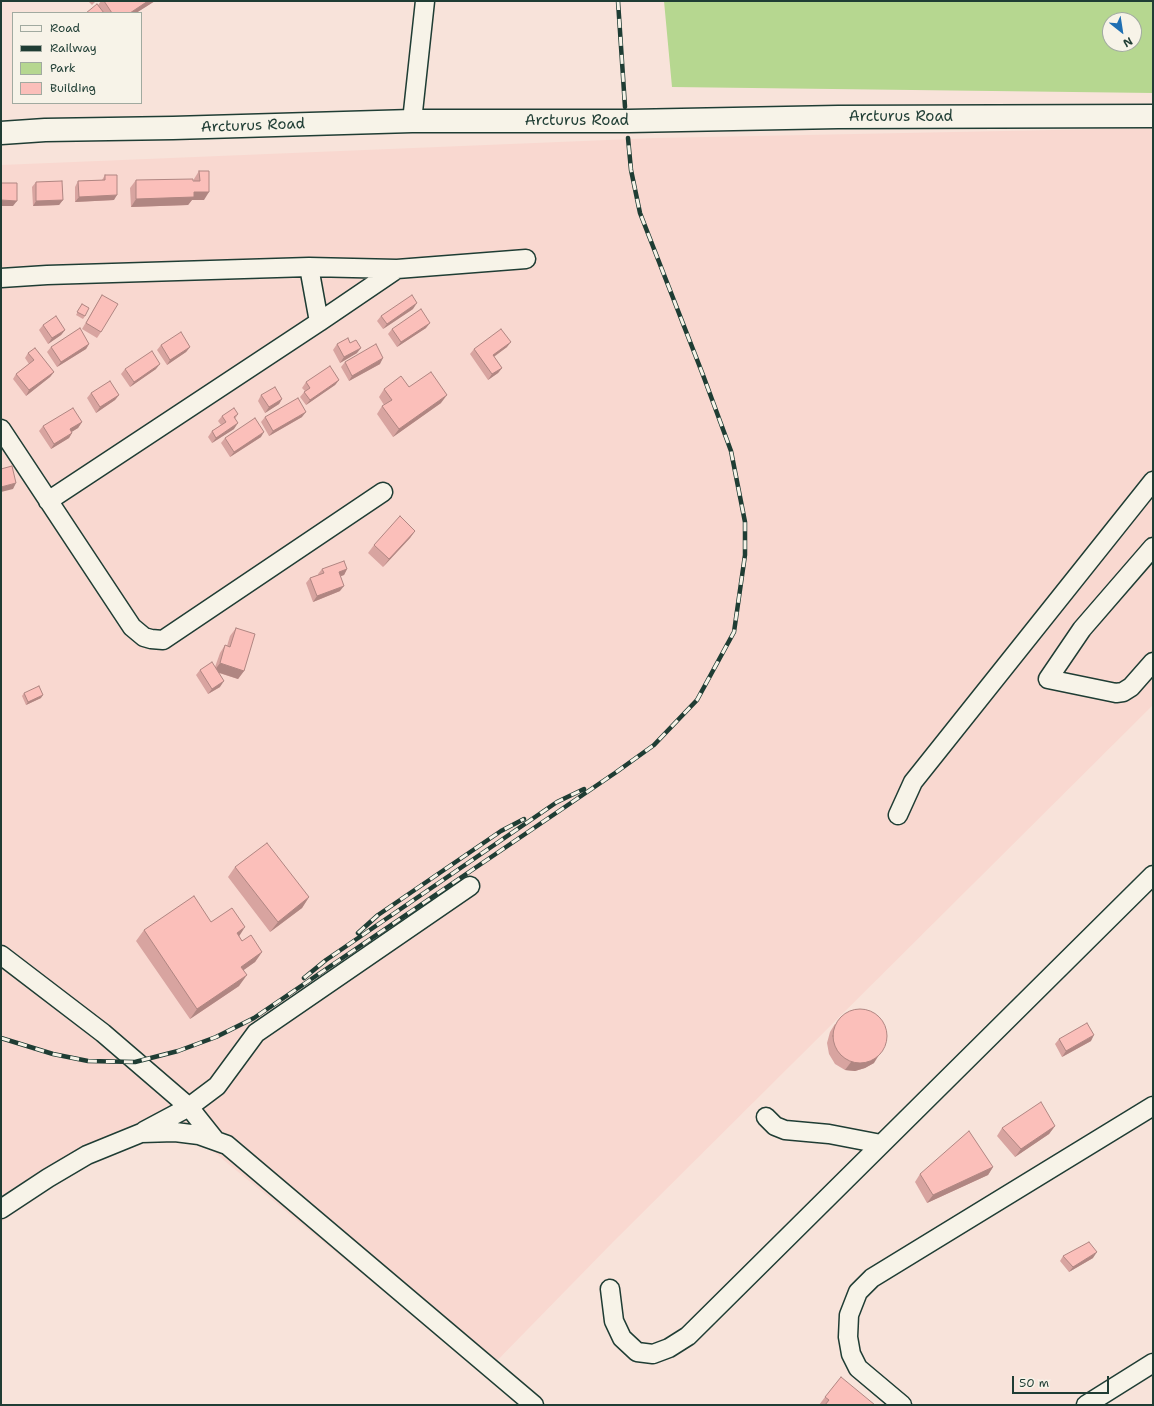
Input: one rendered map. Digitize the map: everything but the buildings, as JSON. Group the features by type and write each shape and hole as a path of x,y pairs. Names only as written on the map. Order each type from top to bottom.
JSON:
{"main road":[{"name":"Arcturus Road","path":"1,133 45,130 412,121 516,122 838,117 1153,116"}],"street":[{"path":"412,121 425,1"},
{"path":"1,278 47,275 310,267 397,269 526,259"},
{"path":"310,267 319,322"},
{"path":"48,501 397,269"},
{"path":"1,429 132,626 144,637 151,639 163,640 383,492"},
{"path":"898,815 913,782 1153,481"},
{"path":"1153,547 1082,629 1048,679 1116,694 1131,687 1153,662"},
{"path":"610,1289 614,1321 622,1338 637,1352 652,1354 669,1348 688,1336 1153,875"},
{"path":"1,1209 48,1178 87,1155 141,1133 188,1106 217,1086 256,1033 470,886"},
{"path":"1,954 103,1033 188,1106 216,1141"},
{"path":"902,1405 858,1368 851,1354 848,1337 849,1315 858,1292 872,1278 1153,1106"},
{"path":"766,1116 775,1126 785,1130 829,1134 881,1144"},
{"path":"141,1133 176,1132 199,1135 227,1145 534,1405"},
{"path":"1086,1405 1153,1363"}],"shaded area":[{"path":"1153,128 1153,705 614,1241 484,1374 164,1111 1,1222 1,165 656,138"}],"green space":[{"path":"664,1 1153,1 1153,93 672,87"}],"railway":[{"path":"618,1 625,107"},
{"path":"1,1038 53,1054 88,1061 135,1062 178,1051 216,1037 254,1018 615,773 654,745 697,700 734,632 745,555 745,522 731,451 640,213 631,170 628,138"},
{"path":"304,978 326,960 557,802 584,789"},
{"path":"358,933 378,915 501,831 524,819"}]}
